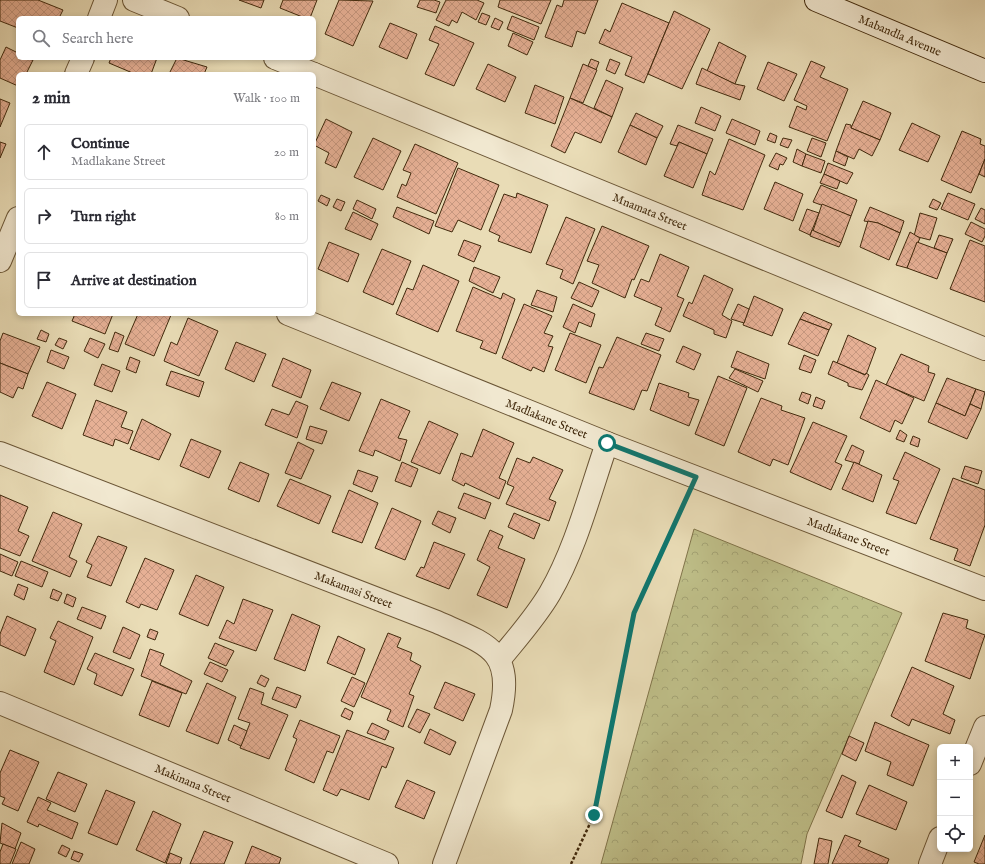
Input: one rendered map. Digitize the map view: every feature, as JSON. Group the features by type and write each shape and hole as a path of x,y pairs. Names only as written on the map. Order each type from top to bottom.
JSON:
{"street":[{"path":"100,16 106,0"},
{"path":"134,0 173,16"},
{"name":"Mabandla Avenue","path":"816,0 985,71"},
{"path":"77,72 82,60"},
{"name":"Mnamata Street","path":"280,60 309,72"},
{"name":"Mnamata Street","path":"316,75 985,349"},
{"path":"0,261 16,223"},
{"name":"Madlakane Street","path":"293,316 607,443 985,589"},
{"path":"444,864 501,710 505,691 505,673 500,658 550,594 566,561 607,443"},
{"name":"Makamasi Street","path":"0,453 437,622 484,644 500,658"},
{"name":"Makinana Street","path":"0,703 386,864"},
{"path":"973,757 985,727"},
{"path":"930,864 937,846"}],"path":[{"path":"571,864 594,815 634,613 696,477"}],"green space":[{"path":"694,529 902,613 807,834 801,864 601,864"}],"building":[{"path":"0,0 38,0 63,10 60,16 16,16 16,27 0,21"},
{"path":"239,0 264,0 261,8"},
{"path":"283,0 317,0 311,16 300,16 280,8"},
{"path":"339,0 373,1 353,46 325,34"},
{"path":"420,0 434,0 440,2 436,13 417,7"},
{"path":"446,0 477,0 484,3 476,20 462,12 457,23 452,20 449,26 436,20"},
{"path":"500,0 551,0 541,24 498,7"},
{"path":"564,0 598,0 585,34 577,31 572,47 545,37 557,5 562,7"},
{"path":"622,3 669,23 644,83 625,75 632,57 599,43 605,29 610,32"},
{"path":"674,11 710,29 682,89 648,74"},
{"path":"482,13 490,16 486,25 478,22"},
{"path":"512,16 539,27 534,40 507,29"},
{"path":"495,18 503,22 499,30 491,27"},
{"path":"390,23 417,34 407,59 379,47"},
{"path":"435,26 474,43 454,86 425,74 439,44 429,40"},
{"path":"513,33 533,42 527,55 508,46"},
{"path":"719,42 746,56 735,84 707,71"},
{"path":"6,47 16,52 16,60 33,60 27,72 16,72 16,85 0,78 0,60"},
{"path":"591,59 599,62 596,70 588,66"},
{"path":"610,59 620,63 615,74 606,70"},
{"path":"110,60 156,60 152,72 130,72 109,63"},
{"path":"176,60 184,60 207,67 205,72 170,72"},
{"path":"811,61 825,67 820,77 848,89 827,141 789,127 797,106 806,110 807,106 794,100"},
{"path":"768,62 797,74 784,101 757,89"},
{"path":"488,64 516,77 505,102 476,89"},
{"path":"583,64 597,70 583,103 570,98"},
{"path":"702,68 735,84 745,86 740,100 696,84"},
{"path":"606,80 623,88 612,117 594,108"},
{"path":"535,85 564,97 555,124 525,113"},
{"path":"570,98 612,117 601,143 575,132 565,153 551,146"},
{"path":"0,99 10,103 0,127"},
{"path":"863,101 891,113 880,140 851,128"},
{"path":"701,107 721,116 715,131 695,123"},
{"path":"636,113 663,126 657,138 630,125"},
{"path":"326,119 352,132 336,168 325,163 329,153 316,146 316,141"},
{"path":"732,119 760,131 755,145 726,133"},
{"path":"912,123 940,136 928,162 899,150"},
{"path":"846,124 851,125 851,128 880,140 872,156 859,149 854,159 836,151"},
{"path":"630,125 657,138 646,165 618,152"},
{"path":"678,125 713,139 707,154 679,142 677,146 670,144"},
{"path":"962,131 981,139 980,144 985,146 985,159 971,193 941,180"},
{"path":"770,133 777,136 775,143 767,140"},
{"path":"373,138 401,151 383,190 354,177"},
{"path":"783,138 792,140 788,148 780,145"},
{"path":"812,138 826,143 821,157 807,151"},
{"path":"729,139 765,155 743,210 702,195 710,171 715,175"},
{"path":"0,142 6,144 0,158"},
{"path":"679,142 707,154 693,188 664,176"},
{"path":"415,144 458,163 436,214 397,197 402,184 406,186 411,173 403,170"},
{"path":"797,149 806,154 802,166 793,162"},
{"path":"836,151 848,157 845,166 833,161"},
{"path":"776,153 787,158 783,165 780,164 778,170 769,166"},
{"path":"806,154 825,161 821,173 802,166"},
{"path":"985,159 985,177 979,174"},
{"path":"828,163 853,173 847,184 824,174"},
{"path":"458,168 499,185 481,230 458,220 452,232 435,226"},
{"path":"824,174 840,181 837,189 820,183"},
{"path":"775,182 803,194 793,221 764,209"},
{"path":"821,185 857,200 851,216 813,202"},
{"path":"517,193 548,205 531,253 498,241 500,236 489,231 504,194 516,198"},
{"path":"948,193 975,204 968,220 941,209"},
{"path":"321,195 330,199 327,206 318,201"},
{"path":"337,199 345,202 341,211 333,207"},
{"path":"933,199 941,203 937,210 929,207"},
{"path":"357,200 376,209 372,219 353,209"},
{"path":"822,204 851,216 841,243 813,231"},
{"path":"397,207 434,221 429,234 393,217"},
{"path":"870,207 904,221 900,233 878,223 864,221"},
{"path":"981,208 985,210 985,224 975,219"},
{"path":"807,209 819,213 810,235 799,230"},
{"path":"353,212 378,224 371,240 345,229"},
{"path":"920,213 937,218 930,240 914,236"},
{"path":"566,217 595,229 573,284 560,278 563,270 546,264"},
{"path":"868,221 878,223 900,233 889,260 860,247"},
{"path":"971,222 985,229 985,236 982,242 965,234"},
{"path":"602,226 649,246 634,280 632,279 625,298 592,283 599,265 587,261"},
{"path":"812,230 841,243 839,247 810,236"},
{"path":"910,232 920,238 907,268 896,265"},
{"path":"939,235 953,239 947,253 934,248"},
{"path":"464,240 481,246 474,262 458,255"},
{"path":"970,240 985,246 985,302 950,289"},
{"path":"329,242 359,254 348,282 318,269"},
{"path":"917,242 947,253 937,279 907,268"},
{"path":"382,249 411,261 393,305 363,292"},
{"path":"660,254 689,267 677,296 684,299 670,332 655,325 662,308 634,296 641,279 649,282"},
{"path":"423,265 459,281 438,332 396,314 407,288 413,290"},
{"path":"474,267 500,277 493,293 469,281"},
{"path":"704,275 733,289 722,315 732,321 726,338 714,334 714,330 683,316 689,302 692,304"},
{"path":"579,282 599,291 592,307 571,298"},
{"path":"473,287 501,299 503,293 515,299 496,354 480,348 483,341 456,331"},
{"path":"537,290 557,297 553,312 531,305"},
{"path":"754,296 783,309 772,336 743,325"},
{"path":"524,304 552,316 544,333 553,336 548,346 553,347 544,372 533,367 531,371 502,358"},
{"path":"573,304 595,314 591,327 579,322 575,333 563,327"},
{"path":"738,304 749,309 744,323 731,319"},
{"path":"804,312 832,324 829,330 800,319"},
{"path":"74,316 112,316 105,334 72,321"},
{"path":"137,316 171,316 154,356 125,344"},
{"path":"188,318 218,331 199,376 164,361 171,342 177,345"},
{"path":"800,319 829,330 818,356 788,344"},
{"path":"41,330 49,334 46,342 37,339"},
{"path":"115,332 124,336 118,352 109,349"},
{"path":"3,333 40,347 28,374 0,363 0,341"},
{"path":"570,333 601,345 586,383 555,370"},
{"path":"646,333 664,339 659,351 641,344"},
{"path":"848,335 876,348 866,375 837,363"},
{"path":"617,337 661,355 647,391 642,390 634,410 589,393 599,367 603,368"},
{"path":"59,338 67,341 63,349 55,345"},
{"path":"90,338 105,344 98,358 84,351"},
{"path":"236,342 266,354 254,382 225,369"},
{"path":"683,346 701,354 694,370 676,362"},
{"path":"51,350 69,357 64,369 47,362"},
{"path":"737,351 769,364 765,379 731,367"},
{"path":"901,354 929,366 928,372 935,374 924,401 886,385"},
{"path":"804,355 816,360 811,373 799,369"},
{"path":"130,357 140,361 136,373 126,369"},
{"path":"283,358 311,370 301,398 272,386"},
{"path":"833,361 865,375 866,373 869,375 862,390 848,386 848,383 828,374"},
{"path":"0,363 28,374 23,389 18,387 13,398 0,392"},
{"path":"102,364 120,371 112,392 94,385"},
{"path":"735,369 763,381 758,392 729,378"},
{"path":"171,371 204,382 199,397 166,385"},
{"path":"718,376 747,388 724,446 695,434"},
{"path":"947,378 976,389 965,416 936,403"},
{"path":"876,380 914,398 902,424 895,420 890,432 860,418"},
{"path":"47,382 76,394 62,429 32,416"},
{"path":"332,382 361,393 349,421 320,409"},
{"path":"659,383 689,393 688,397 699,400 689,426 650,410"},
{"path":"976,389 985,392 981,409 970,404"},
{"path":"802,392 811,395 808,404 799,400"},
{"path":"816,397 825,401 822,409 813,406"},
{"path":"761,398 782,406 781,410 805,418 788,465 773,459 770,466 738,452"},
{"path":"381,399 410,411 398,438 407,440 400,461 375,450 373,456 359,451"},
{"path":"96,400 127,412 121,427 133,431 128,444 115,439 113,446 83,435"},
{"path":"296,401 308,406 297,438 265,425 272,409 289,415"},
{"path":"936,403 965,416 970,404 981,409 967,439 928,422"},
{"path":"142,419 171,434 159,460 130,449"},
{"path":"429,421 458,434 440,474 411,462"},
{"path":"813,422 847,436 835,462 842,465 831,490 790,472"},
{"path":"310,426 327,431 322,444 306,439"},
{"path":"483,429 514,443 499,478 506,481 499,499 465,483 464,486 452,480 461,453 472,457"},
{"path":"900,430 907,435 904,442 896,439"},
{"path":"913,436 920,439 918,447 910,444"},
{"path":"191,439 221,451 209,478 180,466"},
{"path":"298,442 314,450 301,479 285,473"},
{"path":"852,445 864,451 859,464 845,460"},
{"path":"905,452 940,469 916,524 886,513 899,481 893,479"},
{"path":"533,457 563,470 549,499 556,502 549,521 506,504 514,487 507,484 517,458 530,463"},
{"path":"240,462 269,474 259,502 228,489"},
{"path":"402,462 418,469 411,487 395,481"},
{"path":"854,462 882,475 873,502 842,489"},
{"path":"965,466 982,471 978,484 961,478"},
{"path":"358,470 378,477 372,492 353,484"},
{"path":"953,478 985,490 985,525 970,566 954,560 958,549 930,539"},
{"path":"290,479 331,496 319,524 277,506"},
{"path":"349,490 378,503 362,543 332,532"},
{"path":"464,493 491,503 485,519 458,508"},
{"path":"0,495 28,507 18,531 29,536 20,556 0,548"},
{"path":"392,508 421,521 405,560 375,548"},
{"path":"438,511 456,518 450,533 432,524"},
{"path":"53,512 82,524 69,557 77,561 70,577 32,561"},
{"path":"514,513 540,524 534,539 508,527"},
{"path":"490,530 503,536 498,548 525,559 507,608 477,595 490,567 477,560"},
{"path":"98,536 127,547 111,586 87,577 92,565 86,562"},
{"path":"434,542 465,554 449,589 416,576 421,567 424,568"},
{"path":"0,554 18,562 12,576 0,571"},
{"path":"145,558 174,570 157,610 141,604 139,608 126,602"},
{"path":"21,561 48,572 42,587 15,576"},
{"path":"196,575 224,587 208,626 179,614"},
{"path":"18,584 28,588 24,600 14,595"},
{"path":"53,589 62,593 58,601 50,598"},
{"path":"67,594 76,598 73,607 64,603"},
{"path":"243,599 273,610 256,651 219,638 227,620 234,624"},
{"path":"82,607 106,616 101,629 77,619"},
{"path":"943,613 968,620 966,628 985,635 970,679 925,661"},
{"path":"292,614 320,626 305,671 274,659"},
{"path":"7,616 36,629 25,656 0,645 0,634"},
{"path":"58,621 93,637 74,685 44,672 56,641 50,638"},
{"path":"123,627 140,635 130,659 113,652"},
{"path":"150,629 158,632 155,640 147,637"},
{"path":"388,633 401,638 397,647 412,653 410,660 421,666 409,694 414,696 403,727 387,720 391,710 361,697"},
{"path":"338,636 365,649 355,675 327,663"},
{"path":"215,643 234,651 226,666 208,658"},
{"path":"150,649 164,654 160,665 192,681 186,694 141,676"},
{"path":"95,653 134,669 122,696 94,684 97,674 87,669"},
{"path":"210,662 228,670 222,682 204,674"},
{"path":"912,667 954,686 943,714 955,720 950,734 912,719 909,726 891,716"},
{"path":"261,675 269,679 265,687 257,683"},
{"path":"352,677 365,683 354,707 341,701"},
{"path":"152,681 182,693 169,727 139,715"},
{"path":"445,682 475,694 463,721 434,708"},
{"path":"207,683 236,697 218,744 186,731"},
{"path":"277,687 301,696 296,708 272,699"},
{"path":"250,688 264,693 261,704 288,715 269,759 240,748 250,723 238,719"},
{"path":"345,708 353,712 350,720 341,716"},
{"path":"417,709 430,714 420,733 408,727"},
{"path":"300,720 340,736 333,753 327,751 314,783 285,770 297,739 293,737"},
{"path":"875,722 929,745 913,786 887,775 891,762 865,751"},
{"path":"372,723 389,731 385,740 367,733"},
{"path":"234,725 247,731 241,746 228,740"},
{"path":"430,729 456,742 450,755 424,743"},
{"path":"347,730 394,748 386,768 382,766 369,800 341,789 337,796 323,790"},
{"path":"849,736 864,743 856,761 842,754"},
{"path":"10,750 39,762 18,811 2,804 5,798 0,796 0,773"},
{"path":"58,772 87,784 75,812 46,799"},
{"path":"842,775 856,782 842,818 826,811"},
{"path":"407,780 435,792 424,819 395,807"},
{"path":"869,785 907,802 896,830 856,814"},
{"path":"106,790 135,802 117,845 88,833"},
{"path":"38,797 51,803 47,810 78,823 72,839 39,824 38,827 27,822"},
{"path":"153,811 181,824 165,863 136,850"},
{"path":"2,823 21,833 15,849 0,843"},
{"path":"204,831 233,842 224,864 190,864"},
{"path":"845,835 861,841 858,846 889,859 887,864 832,864"},
{"path":"985,835 985,864 979,864 974,862"},
{"path":"819,838 832,841 828,864 814,864"},
{"path":"21,842 35,849 29,864 12,864"},
{"path":"3,844 16,849 10,864 0,864 0,852"},
{"path":"62,845 70,849 66,857 58,853"},
{"path":"252,846 281,858 279,864 245,864"},
{"path":"74,851 83,854 79,862 71,859"},
{"path":"170,853 182,858 180,864 166,864"}],"route":[{"path":"594,815 634,613 696,477 607,443"}]}
